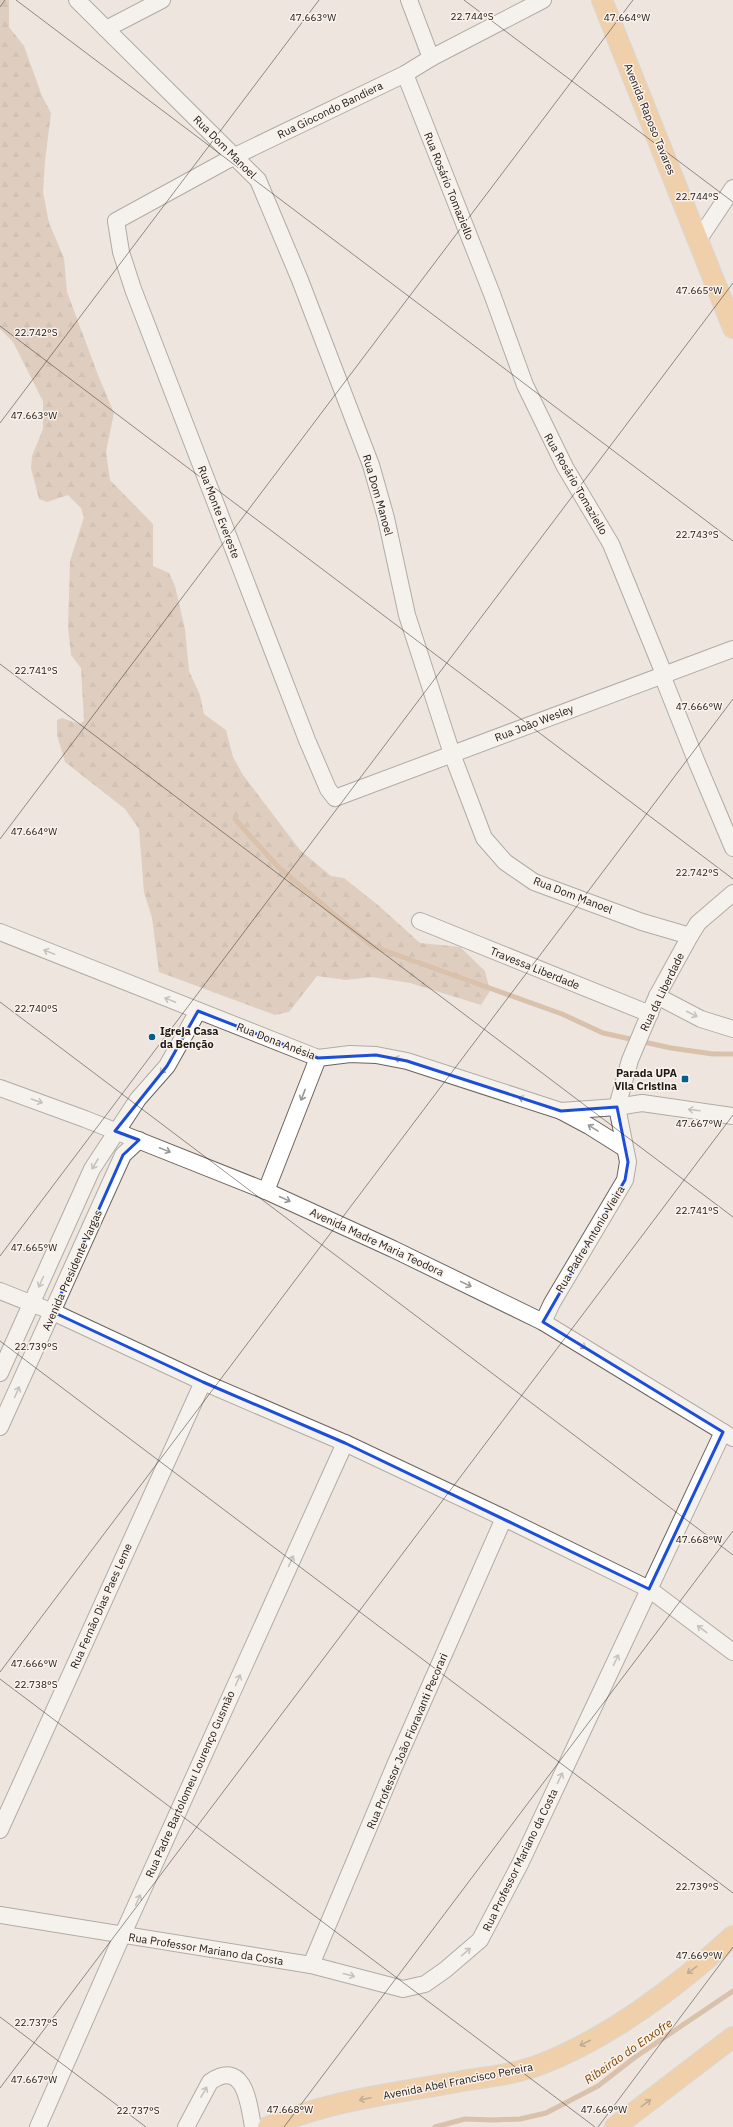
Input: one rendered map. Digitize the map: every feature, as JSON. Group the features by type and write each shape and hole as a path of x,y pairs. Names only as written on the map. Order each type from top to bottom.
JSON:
{"main road":[{"name":"Avenida Raposo Tavares","path":"602,0 699,239 733,328"},
{"name":"Avenida Abel Francisco Pereira","path":"268,2127 318,2109 501,2074 538,2065 588,2042 635,2013 712,1956 733,1936"},
{"path":"614,2127 733,2037"}],"street":[{"name":"Rua Dom Manoel","path":"77,0 166,87 233,157 258,180 300,280 371,465 386,518 407,615 452,754 484,838 505,862 534,882 642,922 690,936"},
{"path":"106,29 162,0"},
{"path":"409,0 431,58"},
{"name":"Rua Giocondo Bandiera","path":"116,221 233,157 405,74 431,58 543,0"},
{"name":"Rua Rosário Tomaziello","path":"405,74 492,294 525,385 565,468 611,544 662,669 662,675 694,758 733,848"},
{"path":"699,239 733,188"},
{"name":"Rua Monte Evereste","path":"116,221 121,252 164,372 307,740 328,788 335,798"},
{"name":"Rua João Wesley","path":"335,798 733,649"},
{"name":"Rua da Liberdade","path":"617,1107 630,1060 657,996 698,923 733,893"},
{"name":"Travessa Liberdade","path":"420,921 647,1020"},
{"name":"Rua Dona Anésia","path":"0,932 318,1058 350,1054 376,1055 408,1061 561,1111 590,1126 624,1148"},
{"path":"657,996 702,1019 733,1028"},
{"name":"Avenida Presidente Vargas","path":"0,1373 92,1170 115,1131 138,1099 167,1066 198,1011"},
{"path":"266,1191 318,1058"},
{"name":"Avenida Madre Maria Teodora","path":"0,1088 140,1140 266,1191 393,1249 543,1322 678,1403 728,1435"},
{"name":"Rua Dona Anésia","path":"561,1111 617,1107 642,1103 733,1116"},
{"name":"Rua Padre Antonio Vieira","path":"543,1322 552,1303 625,1180 628,1162 617,1107"},
{"name":"Avenida Presidente Vargas","path":"0,1427 123,1155 140,1140"},
{"path":"0,1291 53,1312 203,1382 345,1443 504,1518 649,1589 733,1652"},
{"name":"Rua Fernão Dias Paes Leme","path":"0,1830 203,1382"},
{"name":"Rua Professor Mariano da Costa","path":"0,1915 122,1936 311,1965 403,1989 424,1984 444,1970 480,1940 520,1864 649,1589 728,1435"},
{"name":"Rua Padre Bartolomeu Lourenço Gusmão","path":"38,2127 122,1936 345,1443"},
{"name":"Rua Professor João Fioravanti Pecorari","path":"311,1965 395,1765 504,1518"},
{"path":"186,2127 210,2082 217,2077 226,2075 239,2080 246,2089 253,2127"}],"highlighted area":[{"path":"198,1011 318,1058 376,1055 407,1061 561,1111 617,1107 628,1162 625,1180 543,1322 723,1432 649,1589 345,1443 203,1382 53,1312 123,1155 139,1140 115,1131 167,1066"}],"green space":[{"path":"0,0 9,0 9,27 24,46 42,96 51,113 43,192 49,223 64,258 67,292 114,413 106,452 110,480 153,524 153,566 169,573 175,586 185,629 189,671 200,695 204,714 226,730 233,757 243,775 300,850 331,876 344,878 378,905 420,943 460,947 485,971 490,991 481,1005 410,983 372,977 346,980 317,976 289,1012 275,1015 159,972 152,918 144,892 139,829 125,809 65,762 57,735 57,720 62,718 79,724 84,721 81,668 71,655 68,627 70,561 84,517 81,508 68,495 47,502 39,499 31,468 32,456 43,429 43,401 13,342 0,329"}],"waterway":[{"path":"235,819 278,867 372,946 562,1014 603,1033 671,1048 713,1054 733,1054"},
{"name":"Ribeirão do Enxofre","path":"435,2127 465,2119 520,2119 546,2113 598,2086 634,2058 733,1991"}],"place":[{"name":"Igreja Casa da Benção","path":"152,1037"},
{"name":"Parada UPA Vila Cristina","path":"685,1079"}]}
